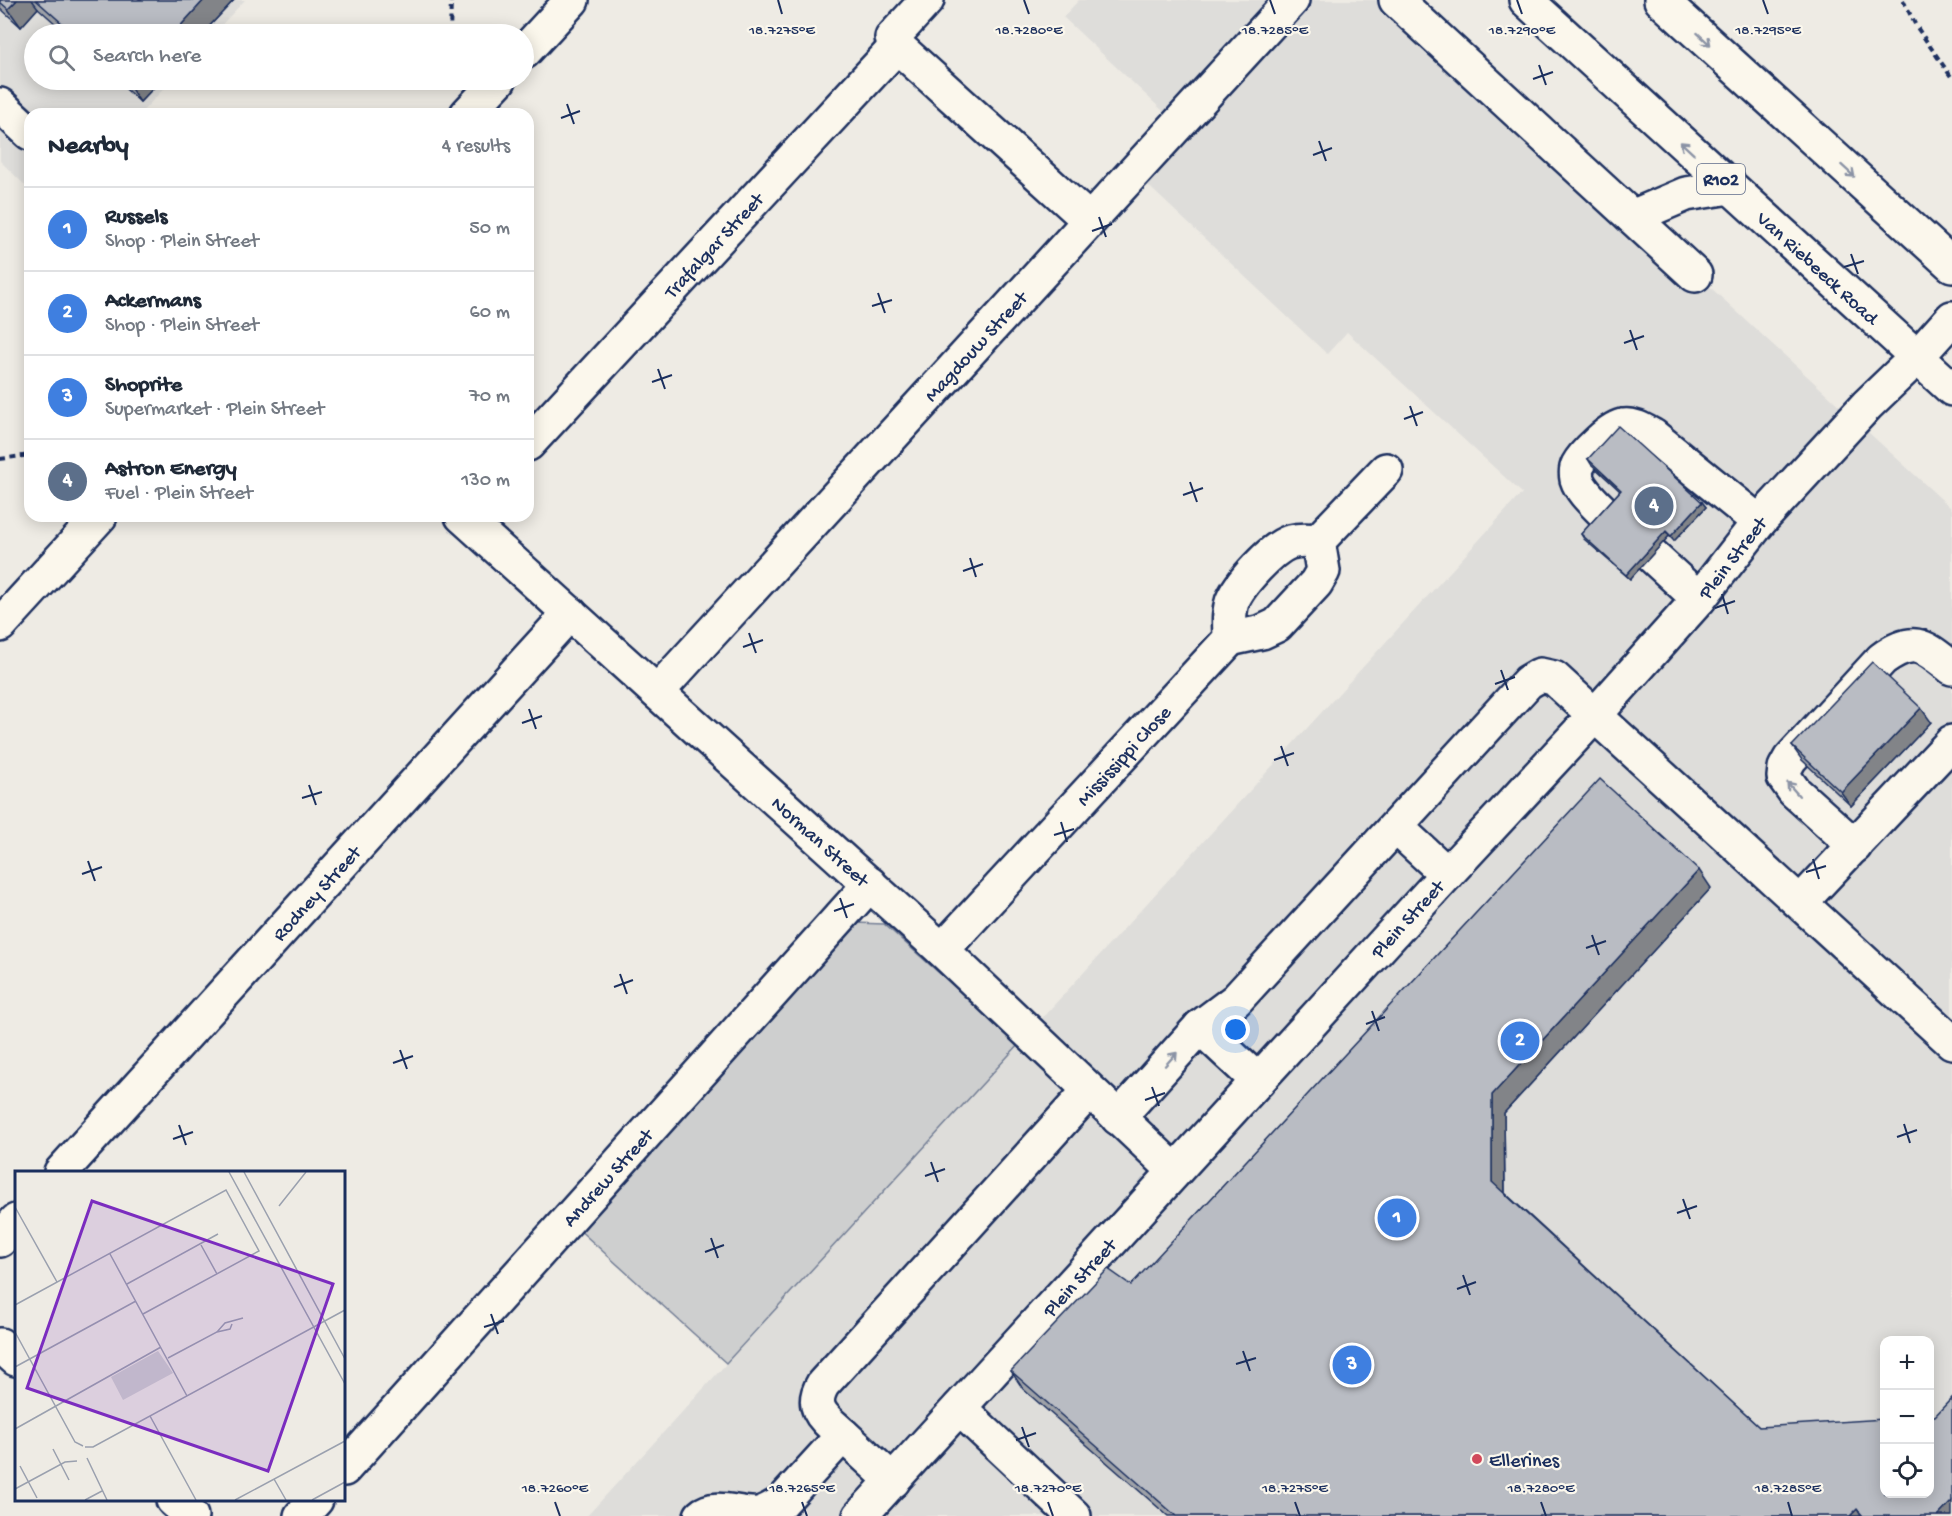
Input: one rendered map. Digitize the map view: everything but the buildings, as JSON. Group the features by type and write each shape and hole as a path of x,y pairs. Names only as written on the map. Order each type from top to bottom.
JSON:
{"street":[{"path":"534,41 572,0"},
{"name":"Trafalgar Street","path":"534,438 897,46 892,38 927,0"},
{"name":"Magdouw Street","path":"657,692 1292,0"},
{"path":"1396,0 1695,275"},
{"name":"Van Riebeeck Road","path":"1526,0 1952,389"},
{"path":"1661,0 1952,265"},
{"path":"897,46 1089,220"},
{"path":"473,108 490,90"},
{"path":"0,105 24,127"},
{"path":"1632,218 1686,194 1730,187"},
{"name":"Plein Street","path":"860,1516 1595,715 1699,599 1759,522 1867,405 1916,358 1952,318"},
{"path":"1606,515 1577,480 1578,464 1614,428 1629,426 1640,428 1653,436 1759,522"},
{"path":"1318,541 1323,571 1316,583 1270,630 1230,639 1229,616 1233,601 1239,589 1269,556 1290,542 1318,541 1386,470"},
{"path":"0,625 94,522"},
{"name":"Norman Street","path":"469,522 942,950 1175,1171"},
{"path":"1651,555 1699,599"},
{"name":"Rodney Street","path":"63,1171 570,613"},
{"name":"Mississippi Close","path":"942,950 1230,639"},
{"path":"1845,837 1788,784 1784,777 1785,768 1790,759 1882,659 1893,651 1908,647 1926,647 1952,668"},
{"path":"1118,1118 1200,1027 1236,1000 1533,678 1540,675 1554,678 1952,1042"},
{"path":"1801,902 1845,837 1952,742"},
{"path":"1396,827 1447,874"},
{"name":"Andrew Street","path":"345,1468 870,884"},
{"path":"1200,1027 1258,1081"},
{"path":"893,1481 821,1414 817,1405 818,1393 823,1384 1089,1091"},
{"path":"0,1240 15,1222"},
{"path":"0,1345 15,1358"},
{"path":"959,1408 1074,1516"},
{"path":"701,1516 715,1510 747,1514 769,1511 781,1503 843,1435"},
{"path":"173,1501 191,1516"},
{"path":"301,1516 315,1501"}],"path":[{"path":"450,24 451,0"},
{"path":"1904,0 1916,26 1952,78"},
{"path":"0,459 24,456"}],"shaded area":[{"path":"0,0 245,0 222,24 24,24 24,90 163,90 146,108 24,108 24,184 0,161"},
{"path":"1079,0 1397,0 1952,509 1952,1516 587,1516 1522,493 1347,332 1327,354 1136,174 1179,126 1063,17"},
{"path":"855,923 884,924 1019,1044 726,1363 576,1227"}],"place":[{"name":"Astron Energy","path":"1654,506"},
{"name":"Ackermans","path":"1520,1041"},
{"name":"Russels","path":"1397,1218"},
{"name":"Shoprite","path":"1352,1365"},
{"name":"Ellerines","path":"1477,1459"}]}
